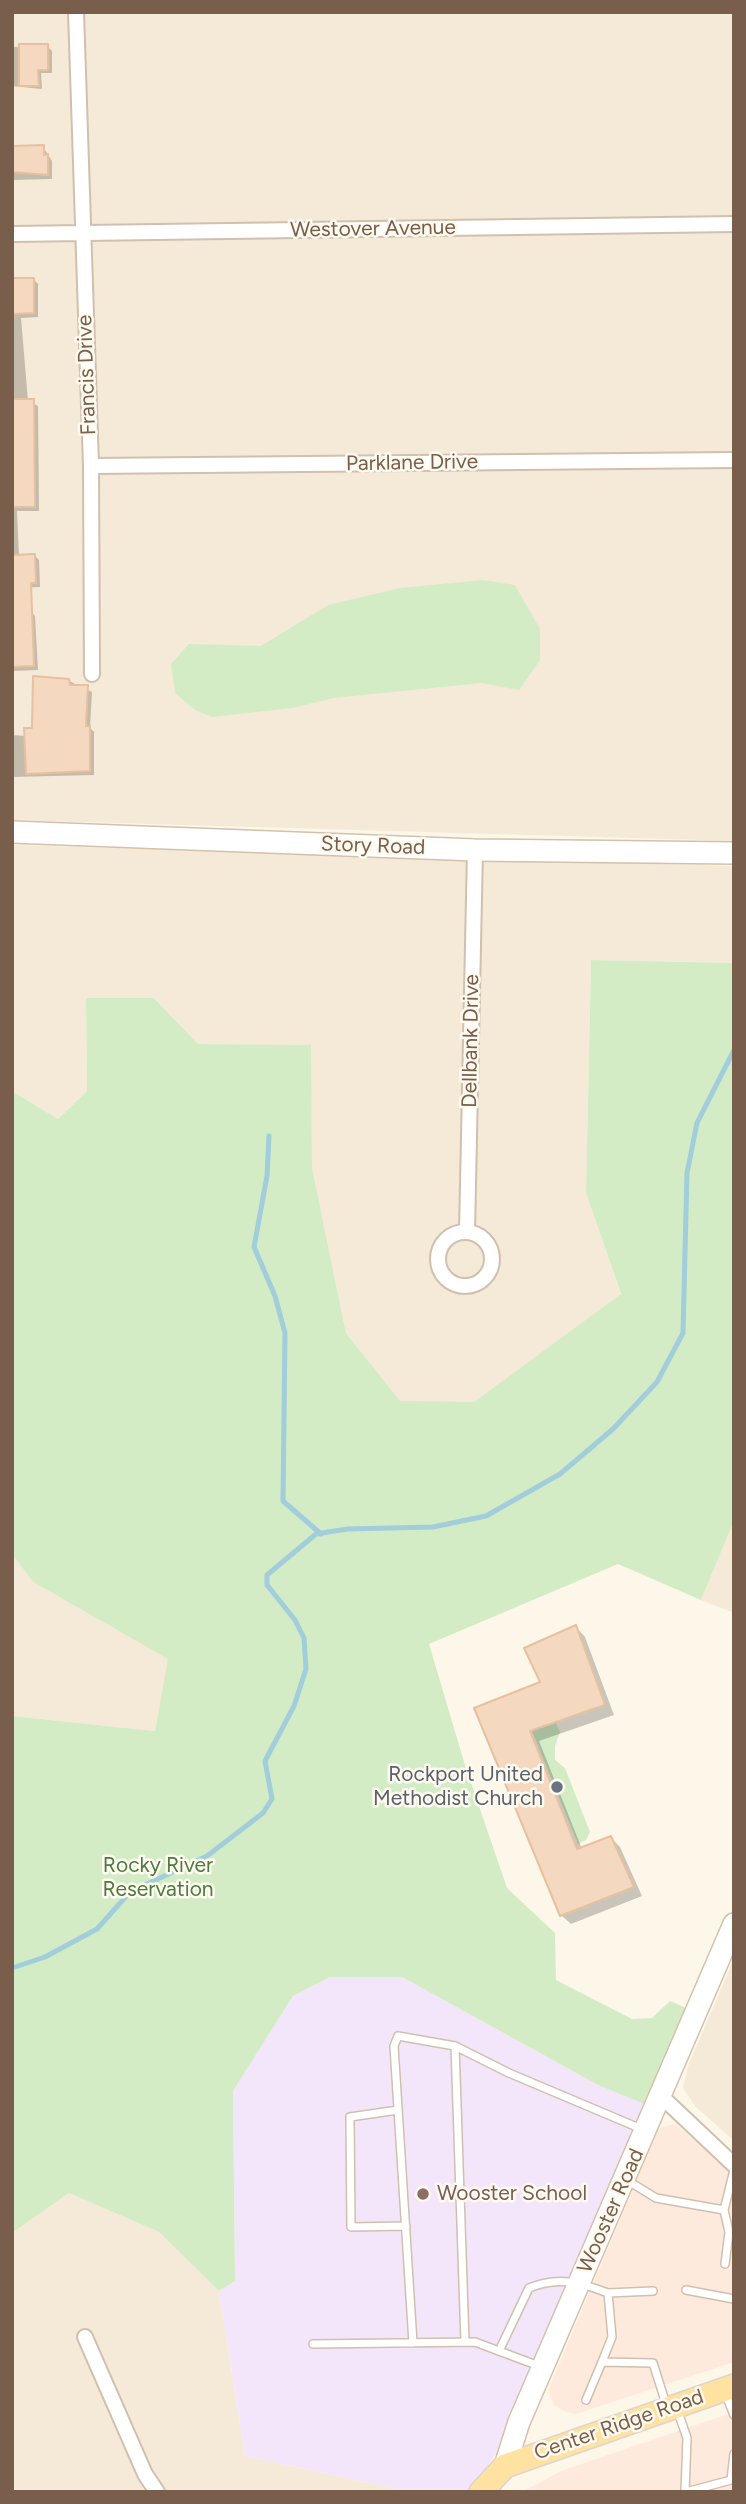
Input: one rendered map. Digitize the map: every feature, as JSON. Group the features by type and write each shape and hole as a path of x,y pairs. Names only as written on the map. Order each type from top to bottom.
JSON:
{"main road":[{"name":"Center Ridge Road","path":"505,2466 729,2388"},
{"name":"Wooster Road","path":"481,2492 505,2466"}],"street":[{"name":"Francis Drive","path":"76,12 91,466 92,674"},
{"name":"Westover Avenue","path":"12,234 734,224"},
{"name":"Parklane Drive","path":"91,466 734,460"},
{"name":"Story Road","path":"12,832 475,850 734,853"},
{"name":"Dellbank Drive","path":"467,1232 475,850"},
{"name":"Wooster Road","path":"505,2466 519,2422 734,1924"},
{"path":"661,2096 734,2165"},
{"path":"85,2337 145,2474 157,2492"}],"lane":[{"path":"413,2343 394,2046 398,2036 455,2046 509,2073 646,2131"},
{"path":"455,2046 465,2342"},
{"path":"398,2110 350,2117 351,2227 406,2225"},
{"path":"725,2264 729,2232 724,2210 734,2170"},
{"path":"625,2179 656,2197 724,2210"},
{"path":"499,2351 529,2288 549,2280 580,2281 608,2292 653,2291"},
{"path":"686,2290 734,2299"},
{"path":"586,2400 612,2337 608,2292"},
{"path":"313,2344 475,2342 542,2368"},
{"path":"602,2362 653,2363 687,2438 686,2492 731,2480 734,2454"},
{"path":"729,2388 734,2415"}],"shaded area":[{"path":"12,12 734,12 734,841 12,820"},
{"path":"12,845 734,866 734,963 591,960 586,1193 621,1295 474,1402 400,1402 346,1333 312,1167 310,1045 198,1044 154,998 86,998 87,1091 58,1119 12,1091"},
{"path":"734,1521 734,1613 701,1600"},
{"path":"12,1554 33,1582 169,1659 155,1731 12,1716"},
{"path":"734,1959 734,2141 695,2106 683,2088 688,2066"},
{"name":"Wooster School","path":"330,1977 402,1977 598,2085 651,2107 495,2455 469,2492 410,2492 245,2456 219,2291 235,2280 233,2091 293,1996"},
{"path":"675,2124 734,2174 734,2362 576,2414 566,2412 555,2406 549,2388 657,2132 662,2127"},
{"path":"69,2193 159,2232 219,2291 245,2456 410,2492 19,2492 12,2485 12,2233"},
{"path":"734,2412 734,2492 522,2492 561,2471"}],"green space":[{"path":"483,580 515,585 540,629 540,660 519,690 481,683 334,698 292,708 212,717 195,710 175,693 171,664 189,644 261,646 328,605 400,588"},
{"name":"Rocky River Reservation","path":"591,960 734,963 734,1521 701,1600 618,1564 429,1644 465,1765 507,1888 555,1933 556,1980 632,2019 652,2018 670,2001 693,2011 651,2107 598,2085 402,1977 330,1977 293,1996 233,2091 235,2281 219,2291 159,2232 69,2193 12,2233 12,1716 155,1731 168,1659 33,1582 12,1554 12,1091 58,1119 87,1091 86,998 154,998 198,1044 311,1045 312,1167 346,1333 400,1401 474,1402 621,1294 586,1193"},
{"path":"556,1723 560,1732 555,1746 555,1760 565,1768 590,1832 586,1840 578,1844 532,1731"}],"building":[{"path":"19,44 48,44 48,70 38,70 39,86 19,86"},
{"path":"44,145 44,155 48,154 48,175 12,172 12,146"},
{"path":"12,278 34,278 34,313 12,314"},
{"path":"12,399 34,399 35,507 12,507"},
{"path":"35,554 36,583 31,583 34,666 12,667 12,555"},
{"path":"33,676 69,679 70,685 88,685 86,726 90,726 90,771 26,774 24,728 32,728"},
{"path":"576,1625 605,1705 530,1731 577,1849 611,1836 634,1887 560,1916 474,1708 540,1682 524,1648"}],"waterway":[{"path":"12,1968 45,1957 97,1929 130,1892 207,1856 263,1813 272,1799 265,1761 294,1706 306,1669 304,1638 295,1620 267,1585 267,1575 316,1534 347,1529 433,1527 486,1516 560,1474 613,1429 657,1382 683,1333 687,1173 697,1123 734,1050"},
{"path":"269,1136 267,1176 254,1247 275,1296 285,1333 283,1501 321,1534"}],"place":[{"name":"Rockport United Methodist Church","path":"557,1787"},
{"name":"Wooster School","path":"423,2194"}]}
